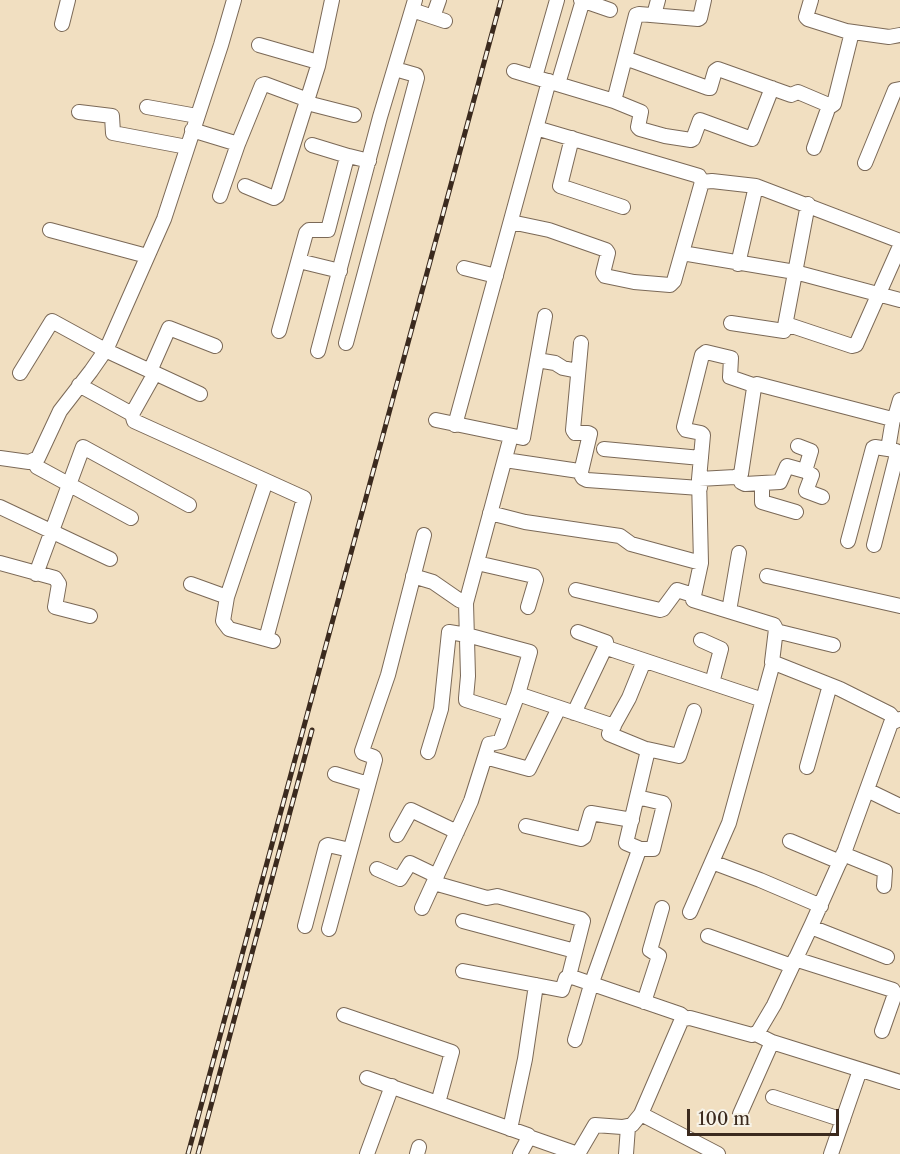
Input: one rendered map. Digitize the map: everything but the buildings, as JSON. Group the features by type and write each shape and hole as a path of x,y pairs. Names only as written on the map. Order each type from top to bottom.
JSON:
{"street":[{"path":"62,24 68,0"},
{"path":"0,458 34,461 38,458 60,411 105,350 164,219 234,0"},
{"path":"245,186 274,198 277,196 318,62 332,0"},
{"path":"318,351 394,69 414,5 439,19 439,0"},
{"path":"455,425 536,128 547,81 557,0"},
{"path":"547,81 582,0 610,10"},
{"path":"654,15 658,0"},
{"path":"614,101 636,15 698,20 704,0"},
{"path":"811,0 806,17 808,19 852,32 889,37 900,35"},
{"path":"814,148 829,106 834,104 852,32"},
{"path":"259,45 318,62"},
{"path":"625,58 708,88 716,69 791,95 798,92 829,106"},
{"path":"346,343 417,78 416,75 394,69"},
{"path":"514,71 614,101 641,112 638,127 640,129 692,140 701,120 752,139 772,88"},
{"path":"220,196 238,144 263,84 354,116"},
{"path":"865,164 895,90 900,89"},
{"path":"147,107 195,123 238,144"},
{"path":"79,112 112,116 113,134 187,147"},
{"path":"511,222 549,230 606,250 608,253 604,275 634,282 665,285 673,283 702,182 699,176 536,128"},
{"path":"572,138 560,186 623,207"},
{"path":"312,145 369,161"},
{"path":"279,331 307,231 328,230 345,159 348,156"},
{"path":"702,182 756,186 807,204 900,246 854,346 786,324"},
{"path":"738,264 756,186"},
{"path":"731,323 784,331 807,204"},
{"path":"50,230 147,256"},
{"path":"682,253 795,272 900,300"},
{"path":"299,261 340,271"},
{"path":"464,268 496,276"},
{"path":"436,420 522,439 544,316"},
{"path":"20,374 52,321 105,350 200,394"},
{"path":"215,346 169,328 132,414 134,421 303,497 269,640 229,629 224,625 223,613 266,481"},
{"path":"581,343 573,430 575,433 590,434 580,472 587,480 699,483 739,476 742,472 756,386"},
{"path":"690,912 729,823 773,663 771,660 776,631 774,625 694,601 693,595 701,563 699,483 702,434 686,430 684,427 704,353 731,358 730,378 896,419"},
{"path":"537,360 578,371"},
{"path":"79,385 132,414"},
{"path":"888,449 900,400"},
{"path":"510,714 465,700 468,676 466,603 511,436"},
{"path":"36,574 81,448 84,446 189,505"},
{"path":"798,446 811,451 805,471"},
{"path":"848,541 875,447 896,451 897,454 896,477 874,545"},
{"path":"604,449 701,458"},
{"path":"505,460 580,472"},
{"path":"34,461 38,467 131,518"},
{"path":"739,476 742,483 781,482 787,466 812,475 806,491 822,498"},
{"path":"762,483 762,502 796,512"},
{"path":"0,507 110,559"},
{"path":"490,513 525,522 620,536 631,544 701,563"},
{"path":"329,929 375,758 362,751 388,675 424,535"},
{"path":"729,611 739,553"},
{"path":"0,563 55,578 59,581 56,608 90,616"},
{"path":"477,563 534,576 536,580 528,607"},
{"path":"413,576 433,582 466,603"},
{"path":"767,576 900,606"},
{"path":"191,584 227,597"},
{"path":"576,590 660,610 677,590 693,595"},
{"path":"422,908 471,801 489,744 500,742 518,694 530,652 451,631 448,633 441,710 429,752"},
{"path":"776,631 833,645"},
{"path":"578,632 606,642 607,648"},
{"path":"701,640 721,649 711,683"},
{"path":"607,648 763,700"},
{"path":"574,713 607,648"},
{"path":"644,661 610,736 647,749 680,756 694,711"},
{"path":"756,1034 774,1005 821,906 842,858 891,723 898,719 830,685 773,663"},
{"path":"807,767 830,685"},
{"path":"518,694 614,726"},
{"path":"485,757 528,770 559,708"},
{"path":"637,797 664,805 653,849 639,849 626,844 647,749"},
{"path":"335,774 368,784"},
{"path":"867,790 900,806"},
{"path":"397,835 411,810 457,832"},
{"path":"526,826 581,839 584,837 591,813 632,820"},
{"path":"790,841 885,871 884,886"},
{"path":"305,926 326,846 350,850"},
{"path":"575,1040 591,985 639,849"},
{"path":"712,862 821,906"},
{"path":"377,869 400,879 410,863 436,880 487,898 497,896 583,921 569,976 562,990 463,971"},
{"path":"644,1002 659,956 650,950 662,908"},
{"path":"463,921 575,951"},
{"path":"811,927 887,957"},
{"path":"708,936 893,990 895,994 882,1031"},
{"path":"569,976 680,1014 685,1018 756,1034 772,1042 900,1082"},
{"path":"510,1129 525,1059 536,985"},
{"path":"344,1015 452,1052 438,1103"},
{"path":"367,1078 578,1154 595,1125 628,1127 641,1114 680,1021 685,1018"},
{"path":"740,1114 772,1042"},
{"path":"831,1154 860,1070"},
{"path":"367,1154 392,1086"},
{"path":"773,1097 843,1120"},
{"path":"641,1114 718,1154"},
{"path":"626,1154 628,1127"},
{"path":"520,1154 530,1138"}],"railway":[{"path":"188,1154 501,0"},
{"path":"198,1154 312,730"}]}
